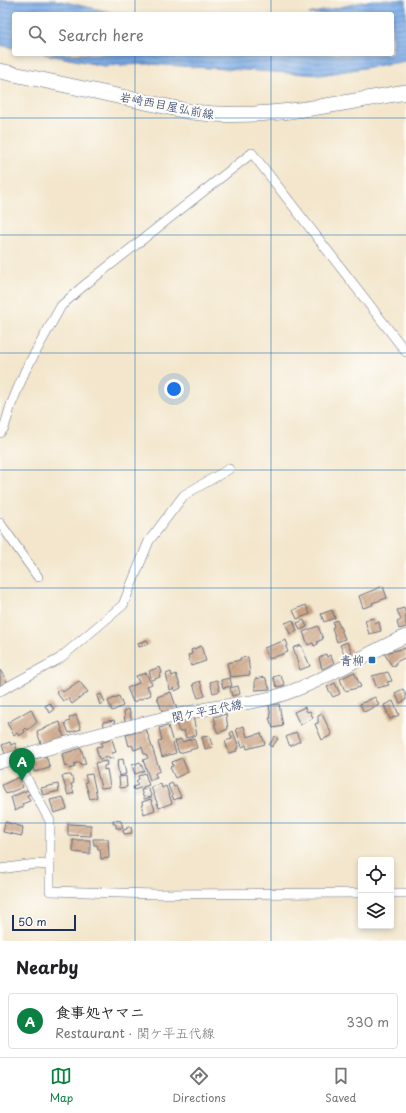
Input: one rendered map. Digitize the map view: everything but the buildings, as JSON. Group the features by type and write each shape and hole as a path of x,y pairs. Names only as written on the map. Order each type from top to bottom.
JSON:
{"main road":[{"name":"岩崎西目屋弘前線","path":"0,71 192,112 214,115 268,114 406,92"},
{"name":"関ケ平五代線","path":"0,762 89,736 197,711 273,697 303,687 377,648 406,636"}],"street":[{"path":"0,433 4,428 11,405 25,371 62,306 81,288 252,153 406,352"},
{"path":"0,691 59,659 123,605 149,542 184,495 229,469"},
{"path":"0,523 38,577"},
{"path":"15,757 50,821 50,891 155,894 358,893"},
{"path":"0,869 35,864 49,865"},
{"path":"394,893 406,893"}],"water":[{"path":"0,0 55,0 111,12 12,12 12,48 0,45"},
{"path":"372,0 406,0 406,61 321,75 148,64 104,66 54,56 394,56 394,12 318,12"}],"place":[{"name":"青柳","path":"372,660"},
{"name":"食事処ヤマニ","path":"22,781"}]}
